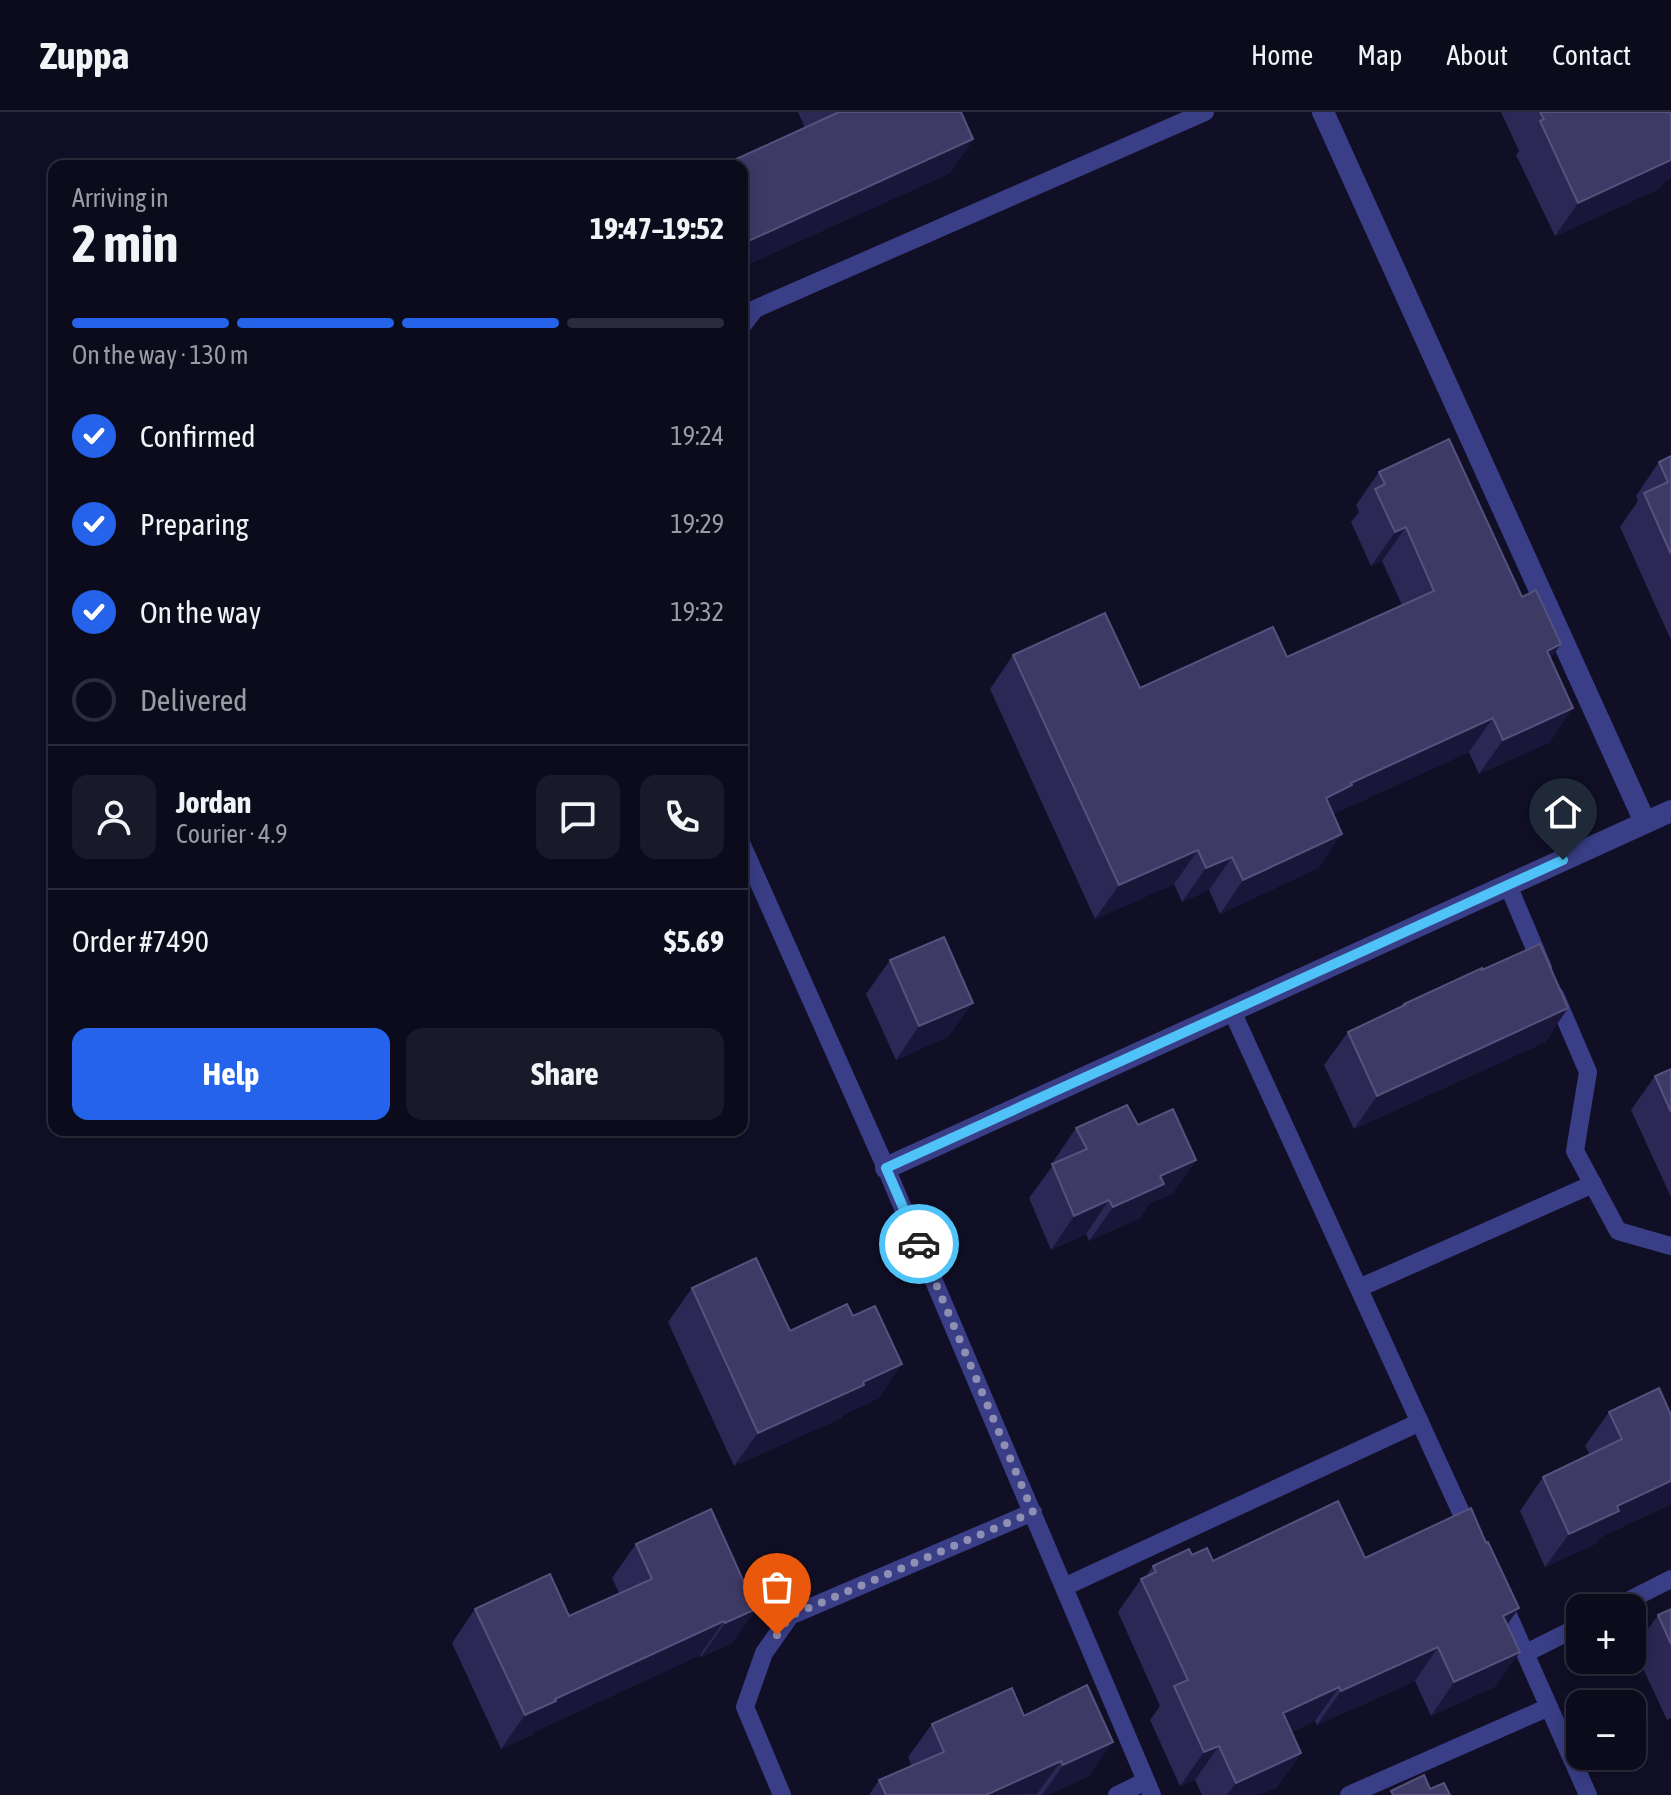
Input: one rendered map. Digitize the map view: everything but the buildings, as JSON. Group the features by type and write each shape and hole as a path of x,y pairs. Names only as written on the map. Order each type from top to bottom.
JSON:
{"street":[{"path":"1323,112 1645,822"},
{"path":"886,1168 1671,811"}],"lane":[{"path":"748,318 755,309 1205,112"},
{"path":"748,858 886,1168 1149,1788 1117,1795"},
{"path":"1508,885 1588,1072 1575,1151 1618,1231 1671,1246"},
{"path":"1232,1011 1480,1552"},
{"path":"1359,1288 1593,1184"},
{"path":"1064,1587 1420,1422"},
{"path":"782,1795 745,1707 764,1653 790,1616 1033,1512"},
{"path":"1642,1594 1671,1579"},
{"path":"1493,1581 1588,1795"},
{"path":"1526,1653 1566,1633"},
{"path":"1349,1795 1549,1707"}],"way so far":[{"path":"777,1635 790,1616 1033,1512 919,1244"}],"route":[{"path":"919,1244 886,1168 1563,860"}]}
